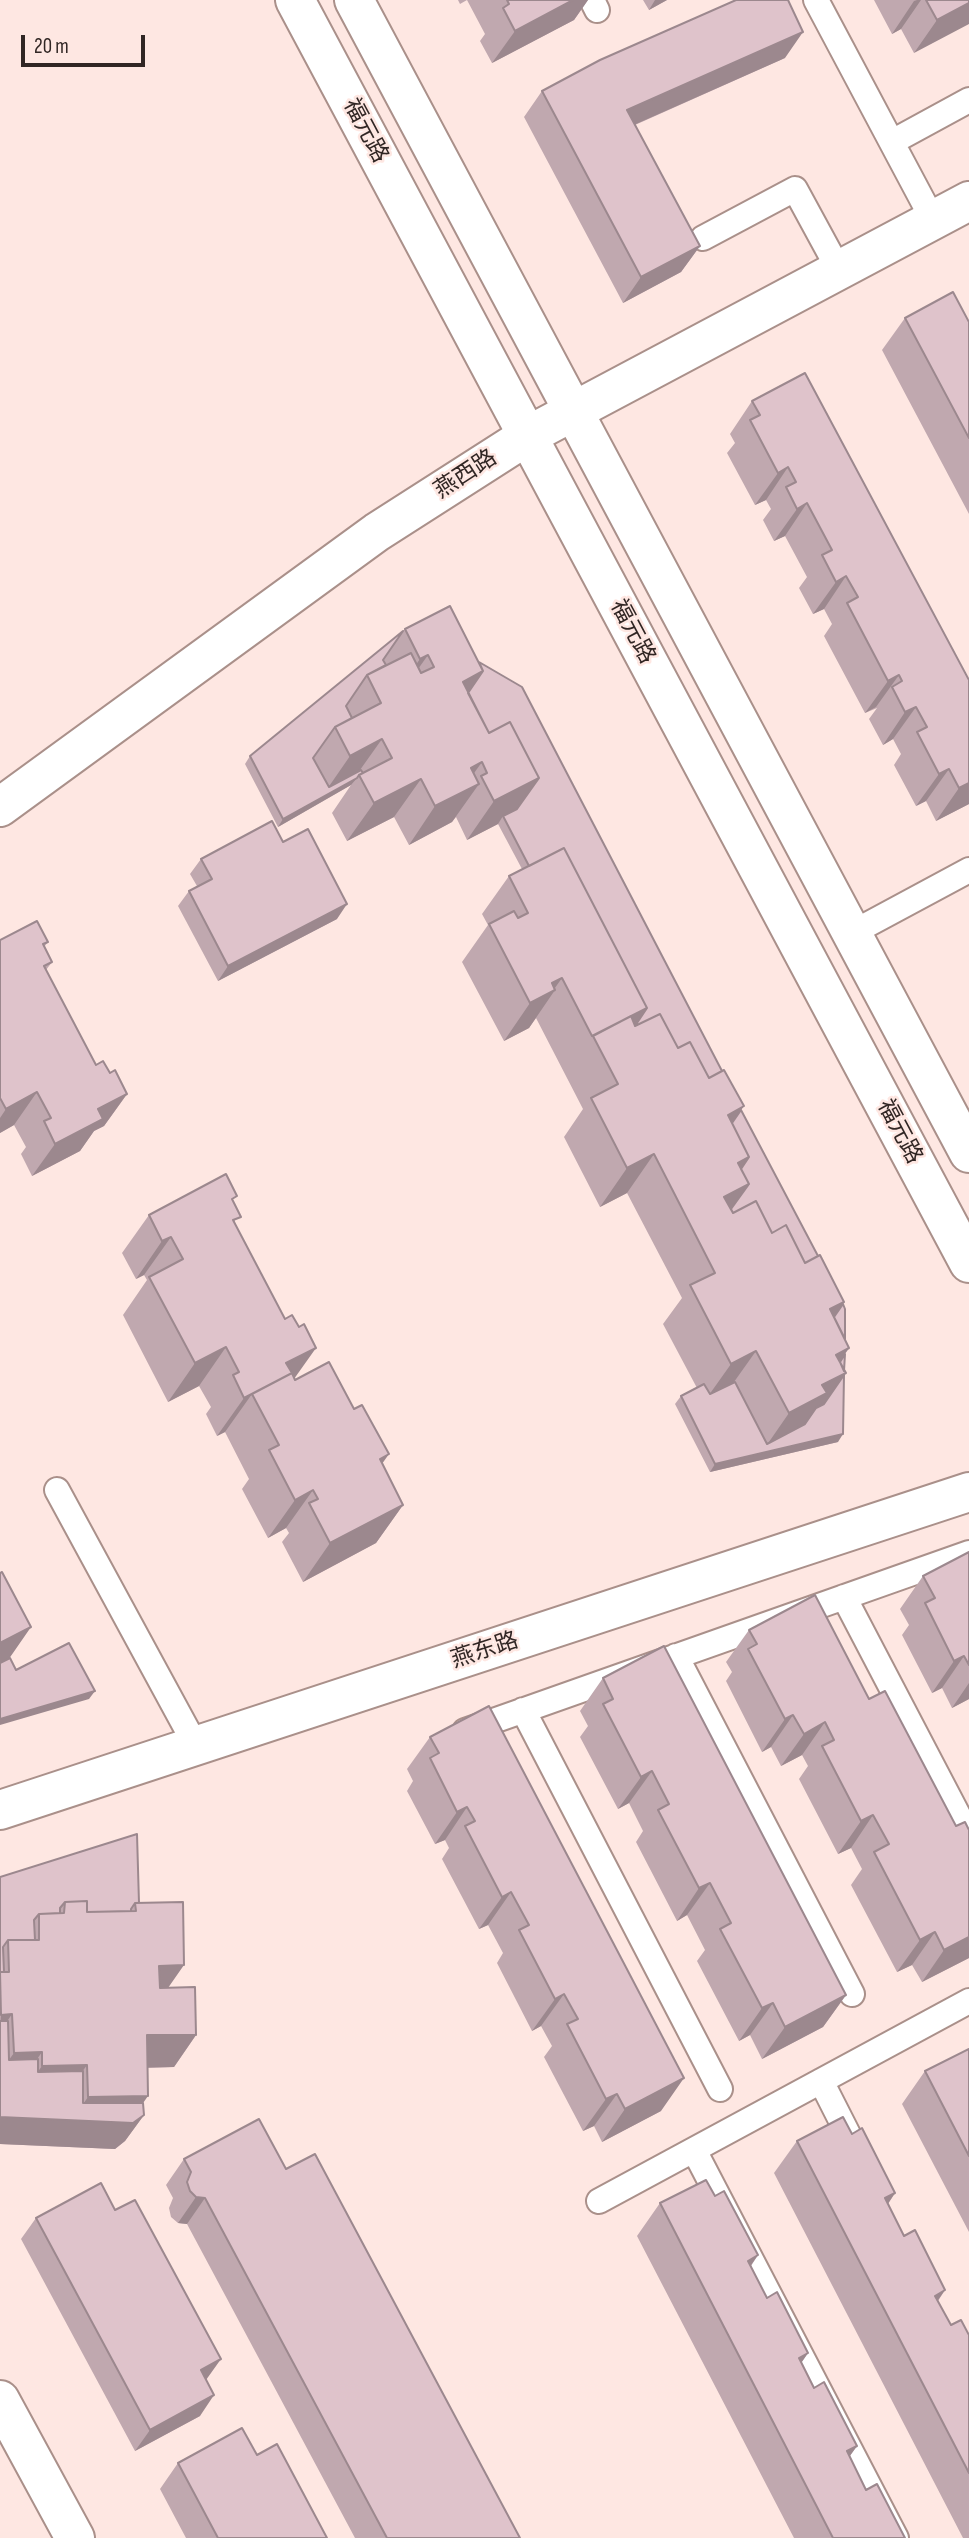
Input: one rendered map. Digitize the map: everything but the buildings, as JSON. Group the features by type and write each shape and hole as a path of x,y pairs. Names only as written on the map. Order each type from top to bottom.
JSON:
{"main road":[{"name":"福元路","path":"295,0 969,1263"},
{"path":"354,0 969,1153"},
{"name":"燕西路","path":"0,807 377,532 527,436 969,201"},
{"name":"燕东路","path":"0,1810 969,1492"},
{"path":"0,2400 75,2538"}],"lane":[{"path":"816,0 933,220"},
{"path":"892,142 969,100"},
{"path":"703,238 795,189 839,270"},
{"path":"852,933 969,870"},
{"path":"57,1490 196,1746"},
{"path":"464,1731 969,1553"},
{"path":"844,1597 969,1836"},
{"path":"676,1656 852,1994"},
{"path":"523,1710 720,2089"},
{"path":"599,2201 821,2081 966,2010"},
{"path":"821,2081 866,2168"},
{"path":"694,2150 896,2538"}]}
